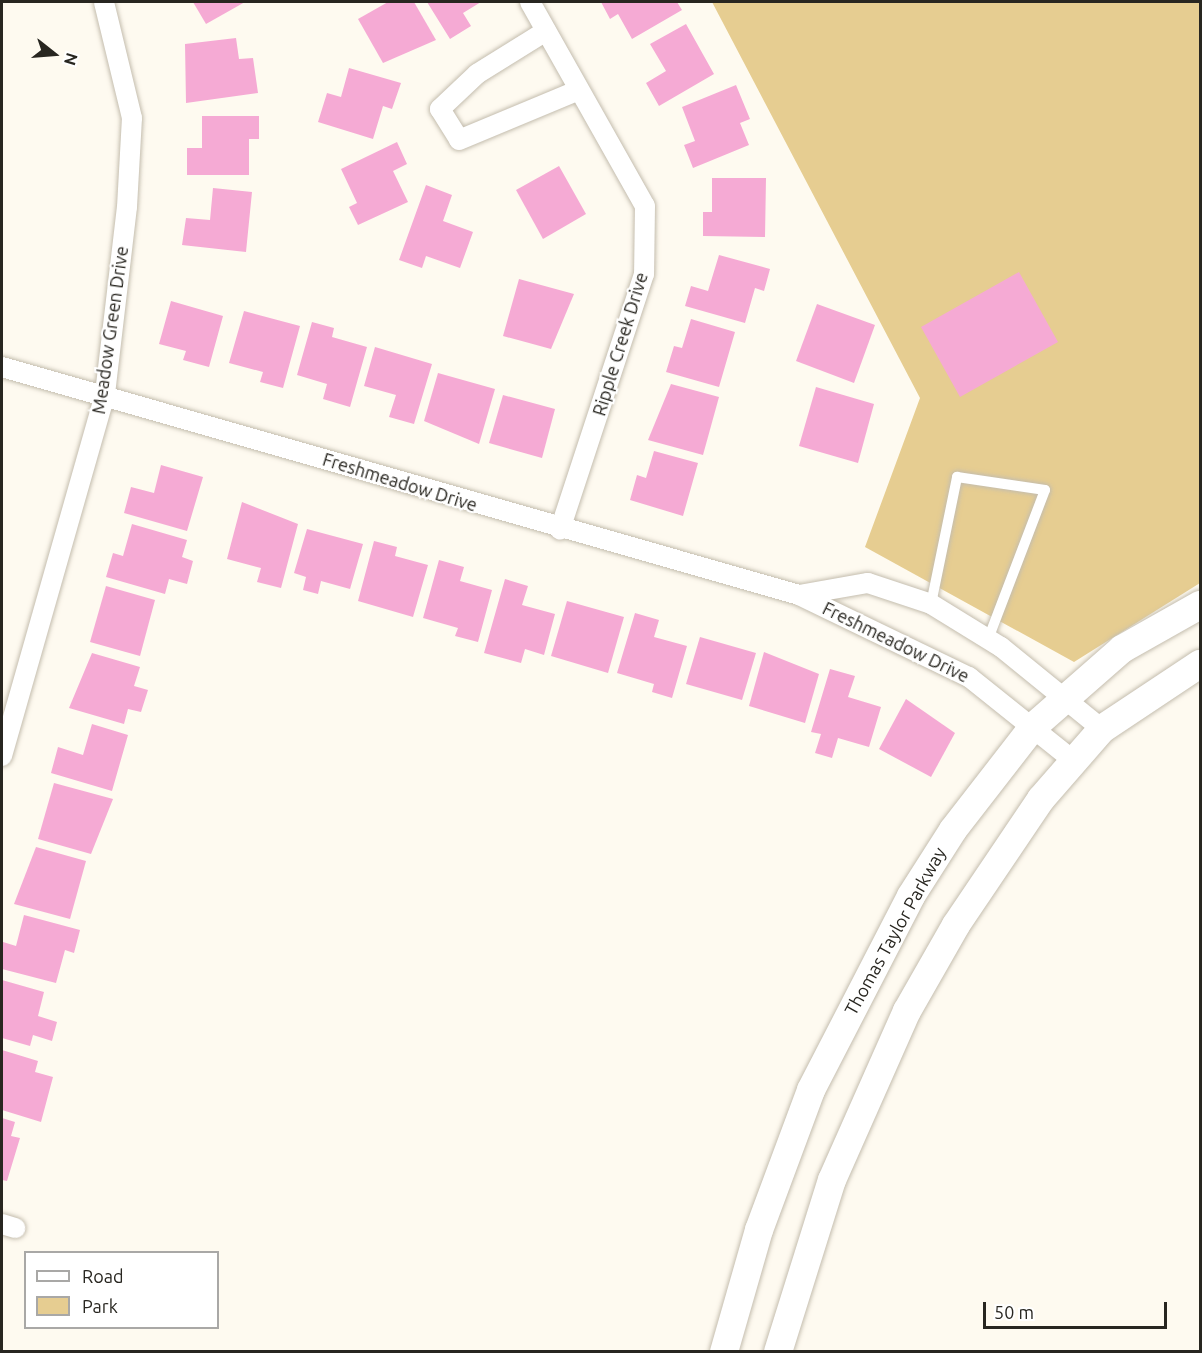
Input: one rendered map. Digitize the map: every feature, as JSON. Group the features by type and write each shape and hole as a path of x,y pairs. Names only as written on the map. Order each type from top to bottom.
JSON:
{"street":[{"name":"Meadow Green Drive","path":"2,756 105,394 127,207 132,118 104,2"},
{"name":"Ripple Creek Drive","path":"530,2 645,206 644,274 560,531"},
{"path":"546,31 477,74 440,110 459,140 579,90"},
{"name":"Freshmeadow Drive","path":"2,367 105,394 560,531 799,595 969,677 1074,761"},
{"name":"Freshmeadow Drive","path":"799,595 868,583 931,604 988,639 1066,696 1102,729"},
{"name":"Thomas Taylor Parkway","path":"724,1352 783,1161 862,985 953,830 1034,727 1066,696 1122,649 1200,605"},
{"path":"778,1352 832,1180 907,1011 999,857 1102,729 1200,664"}],"lane":[{"path":"931,604 957,477 1045,490 988,639"}],"green space":[{"path":"712,2 1200,2 1200,583 1074,662 865,547 920,398"}],"building":[{"path":"193,2 245,2 206,24"},
{"path":"388,2 414,2 436,40 383,63 358,19"},
{"path":"427,2 481,2 463,13 471,26 450,39"},
{"path":"601,2 677,2 682,10 632,39 618,14 610,19"},
{"path":"686,24 714,74 659,106 646,83 666,71 650,44"},
{"path":"236,38 239,59 253,58 258,93 186,103 185,44"},
{"path":"349,68 401,83 392,109 383,106 373,139 318,122 327,93 341,97"},
{"path":"736,85 750,119 740,123 749,145 693,168 684,145 695,141 682,107"},
{"path":"202,116 259,116 259,139 249,139 249,175 187,175 187,148 202,148"},
{"path":"397,142 407,164 393,171 408,202 358,225 349,207 357,203 341,169"},
{"path":"559,166 586,214 543,239 516,190"},
{"path":"712,178 766,178 765,237 703,236 703,212 712,212"},
{"path":"426,185 452,195 443,221 473,232 460,268 426,256 422,268 399,260"},
{"path":"213,188 252,192 246,252 182,245 186,218 210,220"},
{"path":"719,255 770,269 764,291 755,288 745,323 685,306 691,286 708,291"},
{"path":"1019,272 1058,342 960,397 921,327"},
{"path":"519,279 574,294 551,349 503,336"},
{"path":"171,301 223,316 209,367 183,360 186,351 159,344"},
{"path":"817,304 875,325 854,383 796,361"},
{"path":"244,311 300,326 283,388 260,382 263,372 229,363"},
{"path":"691,319 735,332 719,387 666,372 674,346 682,348"},
{"path":"312,322 334,328 332,337 367,347 350,407 323,399 327,384 297,375"},
{"path":"375,347 432,364 414,424 389,417 396,395 364,386"},
{"path":"438,373 495,389 479,444 424,421"},
{"path":"671,384 719,397 703,455 648,440"},
{"path":"816,387 874,404 858,463 799,446"},
{"path":"503,395 555,409 542,458 489,443"},
{"path":"654,451 698,463 683,516 630,500 637,475 646,478"},
{"path":"161,465 203,477 187,531 124,513 131,487 154,493"},
{"path":"242,502 298,524 281,588 257,582 261,568 227,559"},
{"path":"132,524 187,540 182,557 193,561 187,584 169,579 165,594 106,577 113,553 123,556"},
{"path":"307,529 363,544 350,589 321,581 318,594 303,590 306,577 294,573"},
{"path":"374,541 397,547 395,556 428,565 413,617 358,601"},
{"path":"439,560 464,567 460,581 492,590 478,642 455,636 458,628 423,618"},
{"path":"505,579 528,586 522,605 555,614 544,655 525,649 521,663 484,653"},
{"path":"106,586 155,600 140,656 90,642"},
{"path":"567,601 624,617 608,673 551,656"},
{"path":"635,613 659,620 654,637 687,646 672,698 652,692 654,684 617,673"},
{"path":"700,637 756,653 742,700 686,684"},
{"path":"764,652 819,674 805,723 749,706"},
{"path":"92,653 140,667 134,686 148,690 141,712 128,709 124,724 69,708"},
{"path":"830,669 855,676 848,697 881,707 869,747 838,738 832,758 815,753 821,734 811,732"},
{"path":"906,699 955,733 931,777 879,749"},
{"path":"92,724 128,735 112,791 51,773 58,747 83,755"},
{"path":"54,783 113,799 91,854 38,839"},
{"path":"36,847 86,861 70,919 14,904"},
{"path":"24,915 80,930 74,953 65,950 56,983 2,969 3,942 16,946"},
{"path":"2,980 44,992 38,1016 57,1022 52,1041 33,1035 30,1046 2,1038"},
{"path":"2,1050 38,1061 35,1072 53,1077 41,1122 2,1110"},
{"path":"2,1118 15,1122 11,1136 20,1138 7,1181 2,1180"}]}
